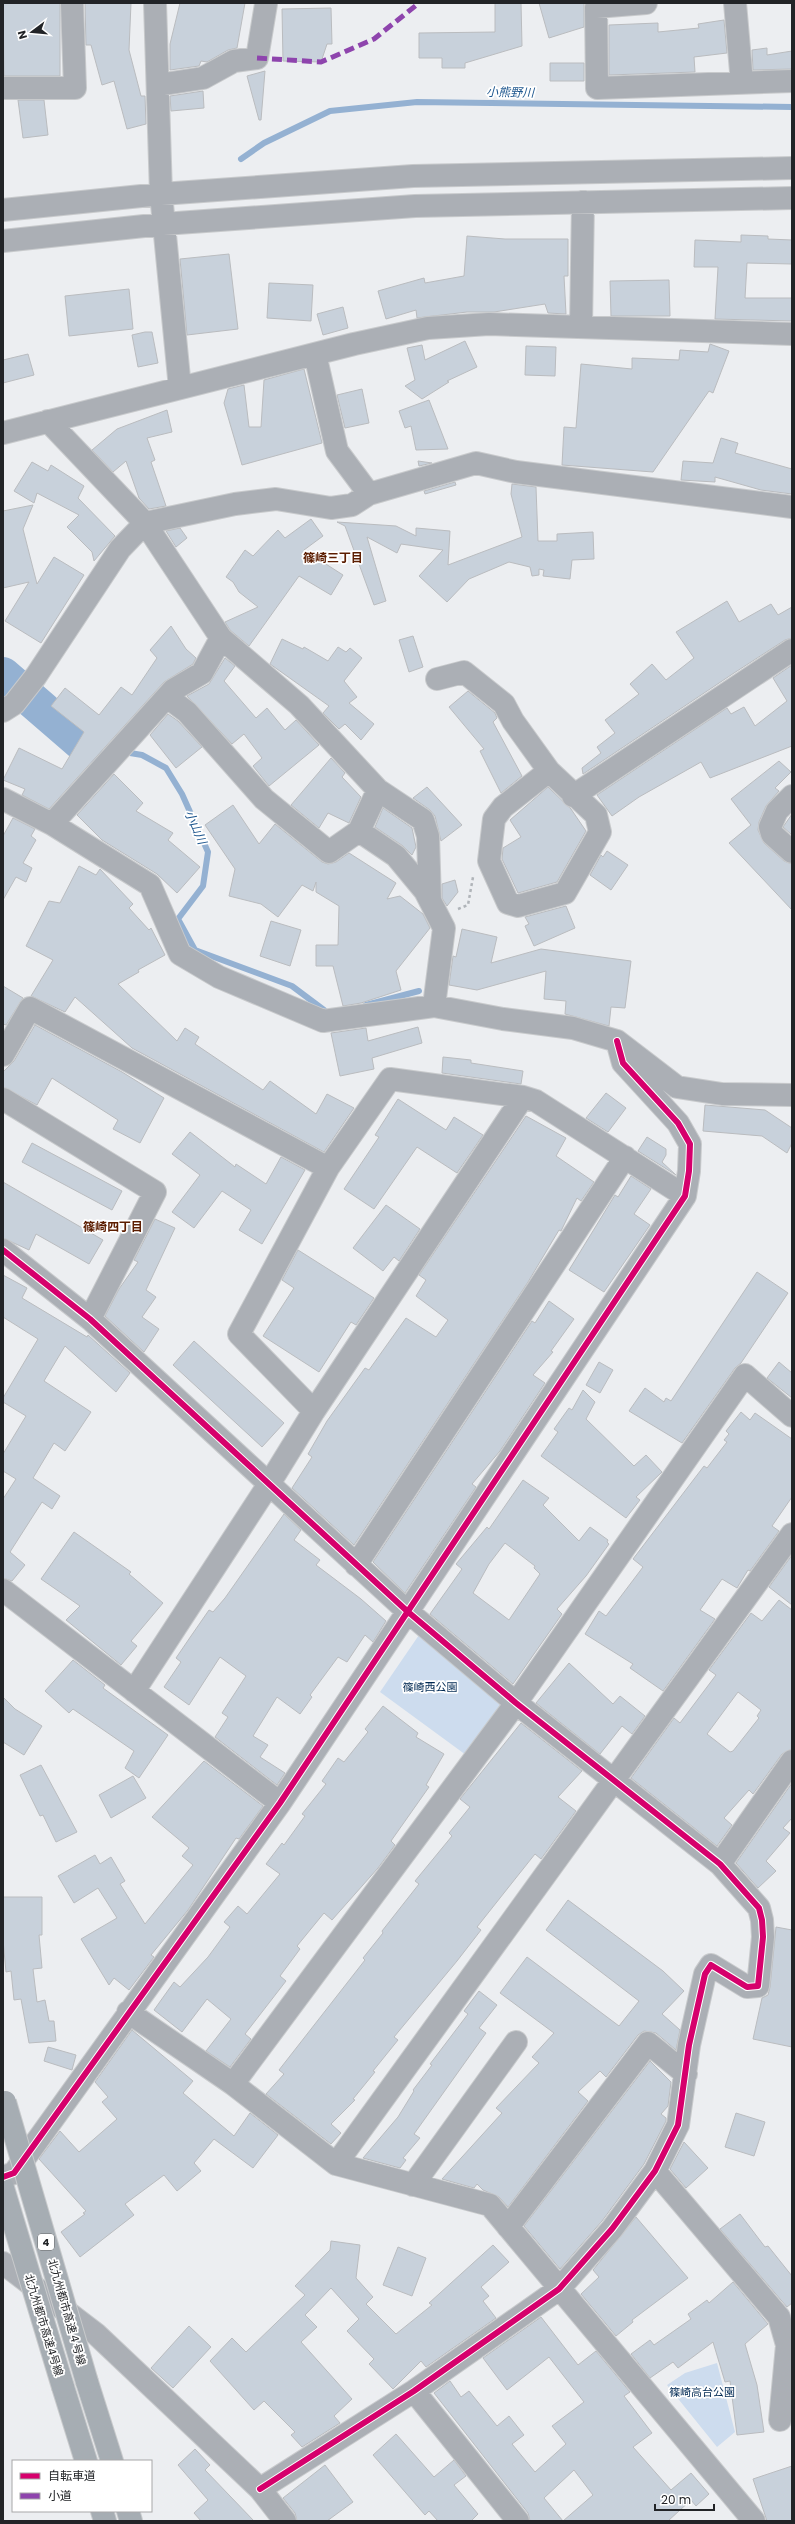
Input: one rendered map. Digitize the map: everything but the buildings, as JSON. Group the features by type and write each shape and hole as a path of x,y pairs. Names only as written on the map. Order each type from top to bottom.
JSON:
{"highway":[{"name":"北九州都市高速４号線","path":"4,2098 87,2382 112,2460"},
{"name":"北九州都市高速4号線","path":"3,2188 86,2460"}],"street":[{"path":"3,88 75,88 72,3"},
{"path":"156,3 161,194 180,388"},
{"path":"646,3 596,7 597,88 792,80"},
{"path":"735,3 742,83"},
{"path":"158,85 203,78 234,61 257,58 266,4"},
{"path":"3,210 161,194 413,176 792,168"},
{"path":"3,241 164,224 416,206 792,198"},
{"path":"581,327 583,202"},
{"path":"3,433 315,354 428,328 489,324 792,334"},
{"path":"315,354 337,451 369,494"},
{"path":"48,421 145,523 221,638 299,705 378,790 423,820 428,836 434,909"},
{"path":"3,711 14,704 36,676 120,549 145,523 235,504 276,500 331,508 352,505 369,494 476,464 516,472 792,507"},
{"path":"52,824 173,690 202,672 221,638"},
{"path":"573,796 792,650"},
{"path":"437,680 464,672 504,704 513,721 549,771 573,796 596,815 600,832 565,893 518,906 508,903 489,861 494,819 502,807 549,771"},
{"path":"167,697 187,712 264,799 329,852 359,831 378,790"},
{"path":"792,796 777,811 770,827 772,834 792,852"},
{"path":"3,799 52,824 150,884 180,954 219,977 323,1021 434,1006 503,1019 573,1028 617,1041 677,1087 722,1094 792,1095"},
{"path":"359,831 396,856 434,909 444,928 434,1006"},
{"path":"3,1055 30,1008 328,1168"},
{"path":"3,2177 14,2173 128,2012 280,1803 685,1196 690,1171 690,1144 678,1123 623,1063 617,1041"},
{"path":"314,1411 239,1334 328,1168 390,1079 407,1079 523,1097 536,1101 685,1196"},
{"path":"134,1691 269,1484 314,1411 523,1097"},
{"path":"3,1099 156,1192 90,1319"},
{"path":"356,1564 626,1157"},
{"path":"3,1250 90,1319 407,1611 516,1703 720,1864 759,1908 762,1920 763,1937 758,1986 747,1986 711,1965 705,1974 689,2045 678,2125 655,2171 612,2229 559,2289 414,2390 260,2489"},
{"path":"233,2084 516,1703 745,1375 792,1416"},
{"path":"336,2164 792,1534"},
{"path":"3,1590 280,1803"},
{"path":"720,1864 792,1761"},
{"path":"128,2012 233,2084 336,2164 490,2206 754,2521"},
{"path":"413,2185 516,2042"},
{"path":"508,2227 648,2043 686,2074"},
{"path":"655,2171 779,2317 788,2345 780,2420"},
{"path":"3,2263 96,2334 260,2489 285,2521"},
{"path":"414,2390 518,2521"}],"path":[{"path":"434,909 468,905 475,866 489,861"}],"green space":[{"name":"篠崎西公園","path":"419,1635 503,1705 466,1755 380,1692"},
{"name":"篠崎高台公園","path":"717,2363 735,2432 717,2447 667,2385 685,2373"}],"waterway":[{"name":"小熊野川","path":"241,159 264,143 330,111 417,102 792,107"},
{"name":"小山川","path":"3,675 85,746"},
{"name":"小山川","path":"124,752 142,755 166,768 182,794 208,852 203,886 178,919 195,950 292,986 324,1010"},
{"name":"小山川","path":"366,1005 419,991"}],"marked path":[{"path":"257,58 321,62 374,39 419,3"}],"cycle path":[{"path":"3,2177 14,2173 280,1803 685,1196 689,1171 690,1144 678,1123 623,1063 617,1041"},
{"path":"3,1250 90,1319 407,1611 516,1703 720,1864 759,1908 762,1920 763,1937 758,1986 747,1987 711,1965 705,1974 689,2045 678,2125 655,2171 612,2229 559,2289 414,2391 260,2489"}],"district":[{"name":"篠崎三丁目","path":"333,557"},
{"name":"篠崎四丁目","path":"113,1226"}]}
